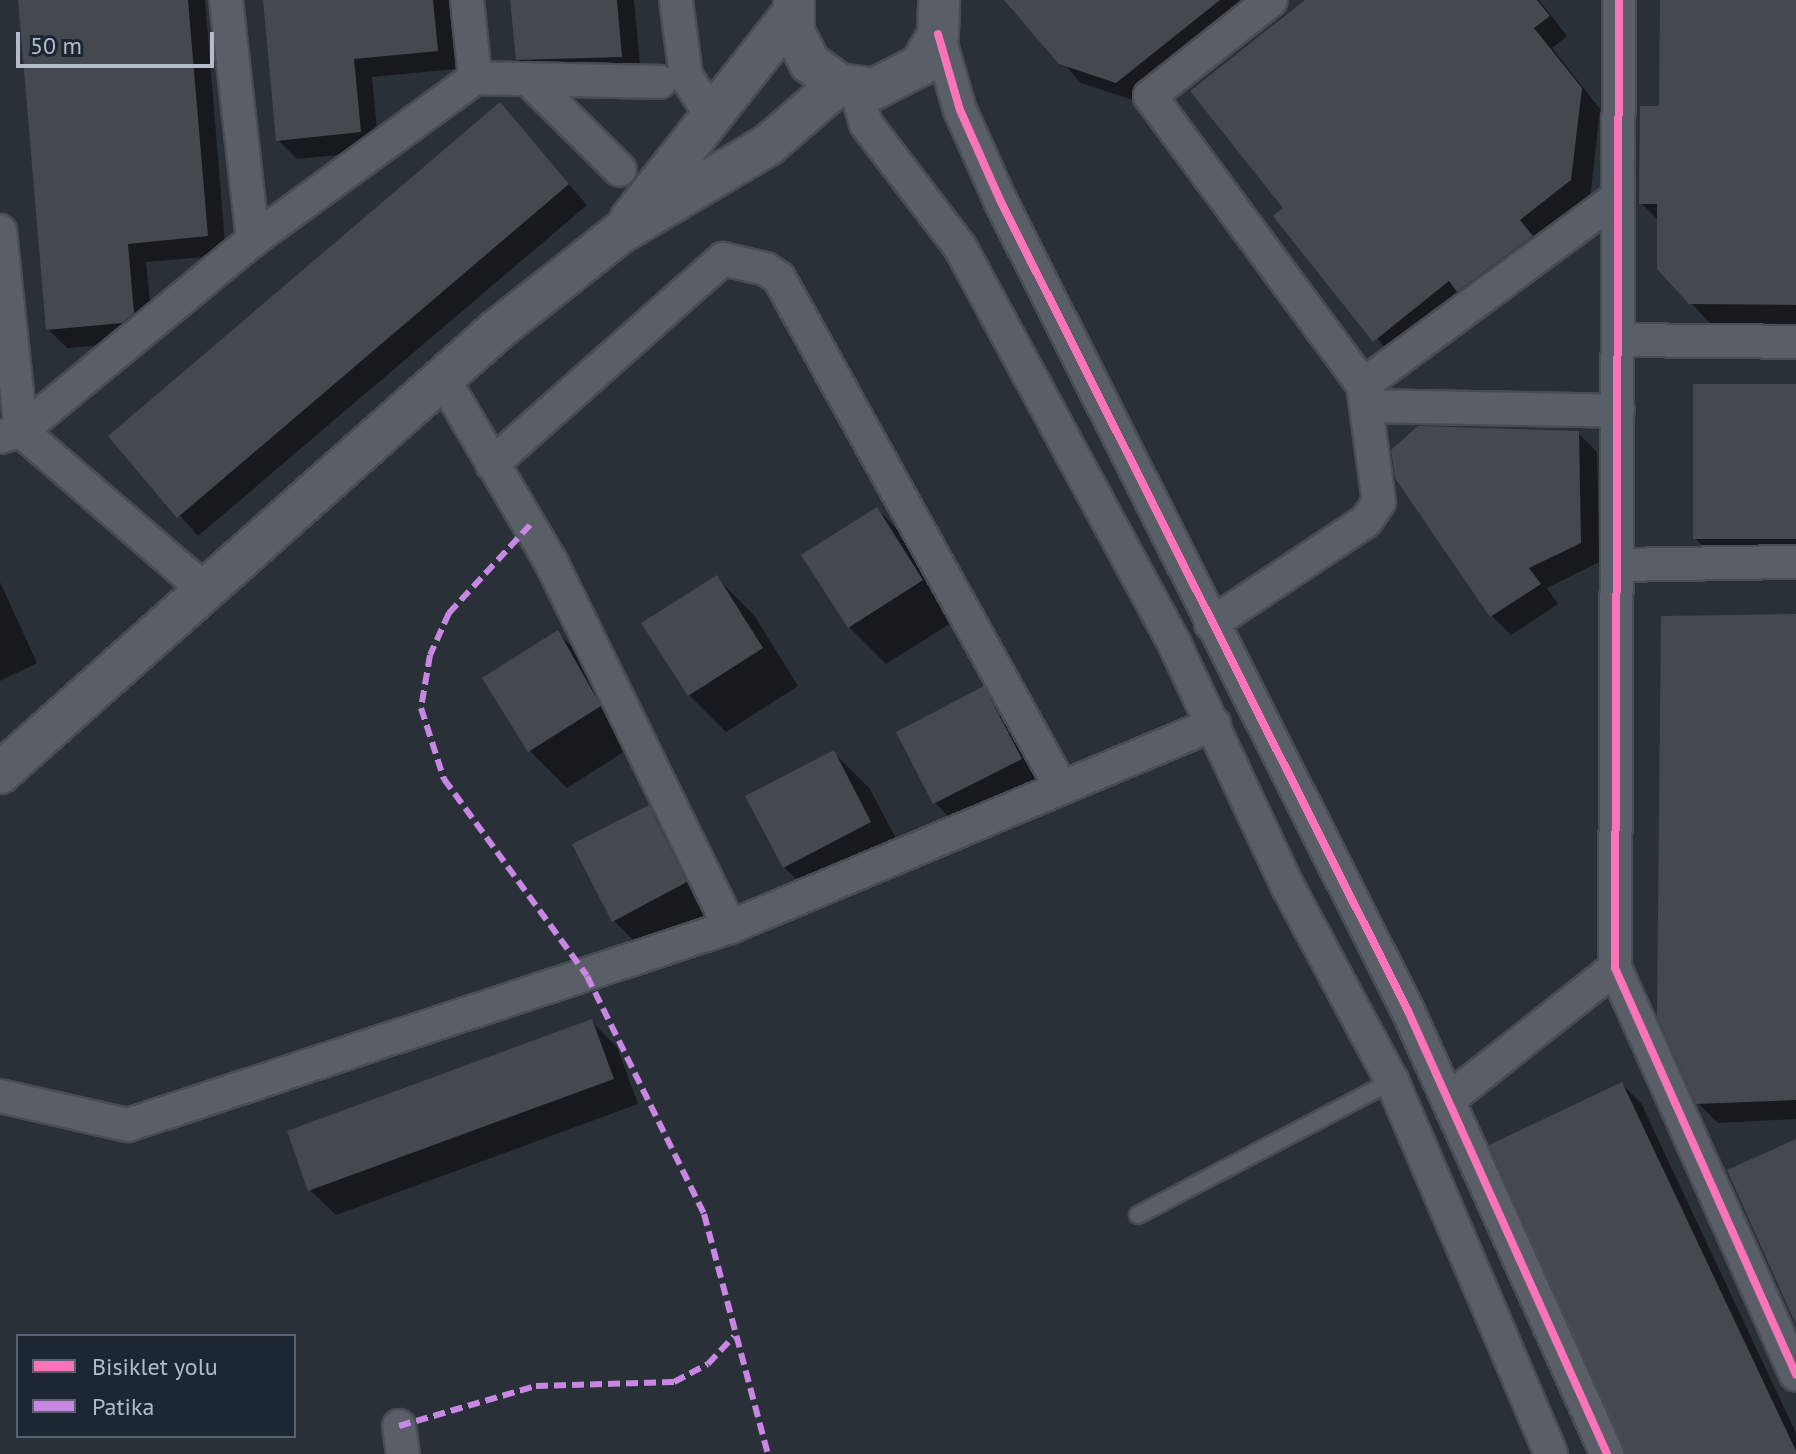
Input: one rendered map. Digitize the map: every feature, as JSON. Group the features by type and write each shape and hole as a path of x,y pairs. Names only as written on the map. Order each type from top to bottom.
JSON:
{"street":[{"path":"226,0 253,240"},
{"path":"467,0 475,78"},
{"path":"676,0 686,76 711,115"},
{"path":"1211,624 1372,516 1380,491 1364,395 1150,96 1271,0"},
{"path":"1619,0 1615,968 1796,1375"},
{"path":"620,233 793,7"},
{"path":"793,7 800,49 847,86 866,124 960,247 1214,724 1288,887 1392,1081 1551,1454"},
{"path":"0,773 442,377 620,233 768,145 847,86 907,77 938,17"},
{"path":"938,17 960,110 1001,202 1448,1100 1607,1454"},
{"path":"10,434 253,240 475,78 660,82"},
{"path":"528,79 620,170"},
{"path":"1364,395 1618,197"},
{"path":"0,231 10,434 204,589"},
{"path":"492,464 723,259 766,269 779,278 1061,787"},
{"path":"1618,340 1796,342"},
{"path":"442,377 550,560 730,927"},
{"path":"1364,395 1618,411"},
{"path":"1618,565 1796,562"},
{"path":"0,1096 128,1125 730,927 1214,724"},
{"path":"1448,1100 1615,968"}],"lane":[{"path":"1138,1215 1392,1081"}],"building":[{"path":"18,0 188,0 208,236 128,244 134,313 122,323 46,330"},
{"path":"263,0 433,0 438,51 354,59 361,132 276,141"},
{"path":"510,0 617,0 622,57 516,60"},
{"path":"1004,0 1220,0 1116,83 1059,64"},
{"path":"1305,0 1537,0 1550,16 1534,28 1582,88 1571,180 1520,220 1533,236 1457,292 1449,281 1373,342 1273,216 1283,208 1190,91"},
{"path":"1660,0 1796,0 1796,305 1689,304 1657,269 1657,204 1639,204 1640,106 1659,106"},
{"path":"500,102 569,184 177,518 108,436"},
{"path":"1693,384 1796,384 1796,539 1693,539"},
{"path":"1418,426 1579,431 1581,543 1529,568 1541,584 1490,617 1395,478 1391,450"},
{"path":"877,507 923,580 848,628 801,555"},
{"path":"717,575 763,648 688,696 641,623"},
{"path":"1796,614 1796,1100 1696,1104 1657,1016 1661,616"},
{"path":"558,630 601,706 528,752 482,678"},
{"path":"984,686 1022,759 933,804 896,732"},
{"path":"834,750 871,822 783,868 745,796"},
{"path":"649,805 687,882 612,922 572,844"},
{"path":"592,1019 614,1079 308,1191 287,1131"},
{"path":"1622,1082 1796,1454 1626,1454 1489,1145"},
{"path":"1796,1139 1796,1325 1727,1170"}],"marked path":[{"path":"530,525 449,613 430,655 421,708 444,779 587,976 704,1214 768,1454"},
{"path":"399,1426 536,1386 674,1382 708,1364 734,1336"}],"cycle path":[{"path":"1619,0 1615,968 1796,1375"},
{"path":"938,34 960,110 1001,202 1408,1011 1607,1454"}]}
